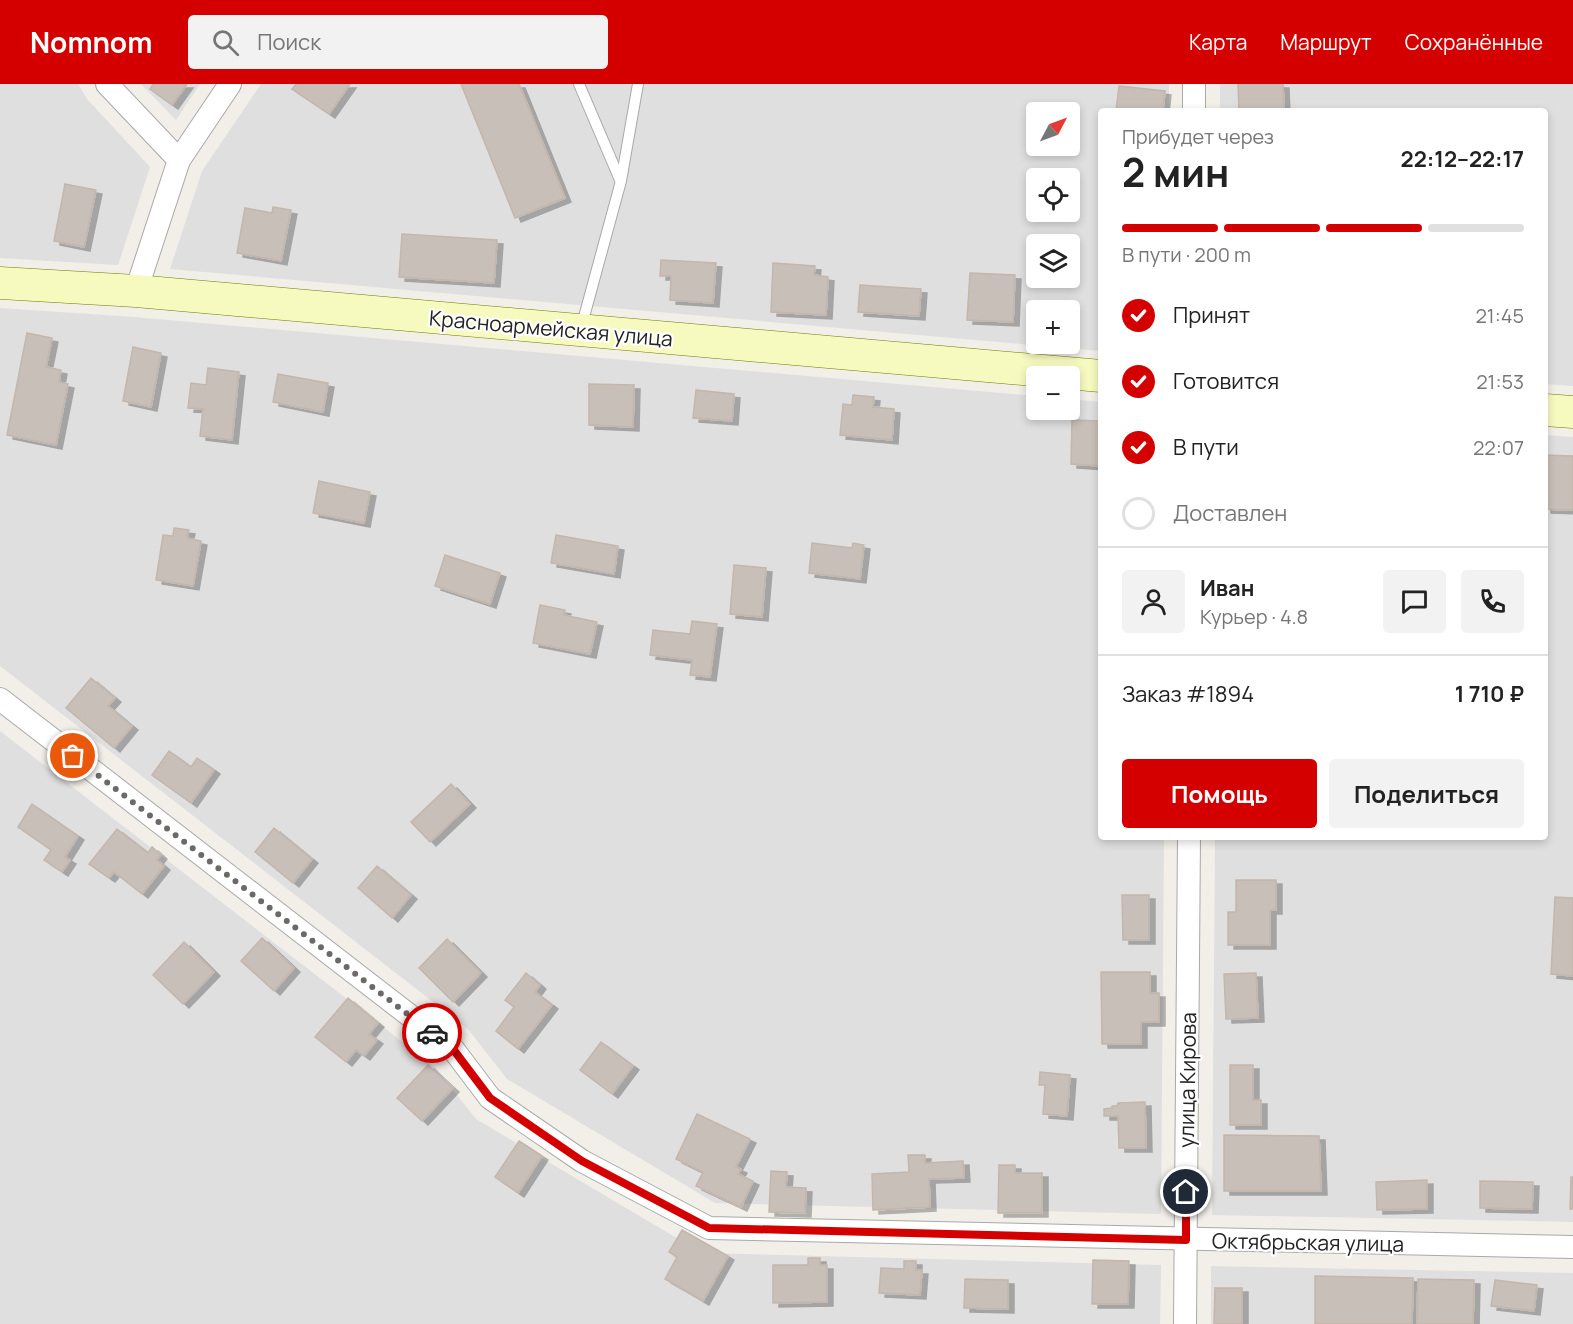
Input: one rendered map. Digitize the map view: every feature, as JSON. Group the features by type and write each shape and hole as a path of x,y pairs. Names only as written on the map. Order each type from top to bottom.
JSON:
{"main road":[{"name":"Красноармейская улица","path":"0,283 136,291 1098,376"},
{"path":"1548,410 1573,412"}],"street":[{"path":"107,84 179,160"},
{"path":"136,291 179,160 230,84"},
{"path":"1194,84 1194,108"},
{"name":"Октябрьская улица","path":"0,699 453,1049 490,1098 582,1161 709,1228 1573,1247"},
{"name":"улица Кирова","path":"1185,1324 1190,840"}],"lane":[{"path":"579,84 621,181"},
{"path":"580,331 621,181 638,84"}],"shaded area":[{"path":"0,84 78,84 87,99 150,167 118,265 0,258"},
{"path":"141,84 200,84 176,120"},
{"path":"261,84 1169,84 1169,108 1098,108 1098,351 1080,349 1080,300 1026,300 1026,344 170,269 202,171"},
{"path":"1220,84 1573,84 1573,386 1548,384 1548,108 1220,108"},
{"path":"0,308 134,317 1026,395 1026,420 1080,420 1080,400 1098,402 1098,840 1164,840 1161,1214 715,1203 507,1079 468,1029 0,666"},
{"path":"1548,435 1573,437 1573,1222 1212,1215 1215,840 1548,840"},
{"path":"0,731 435,1067 476,1119 702,1253 1161,1265 1160,1324 0,1324"},
{"path":"1211,1266 1573,1273 1573,1324 1211,1324"}],"building":[{"path":"153,84 187,84 172,105 150,89"},
{"path":"296,84 350,84 329,114 292,89"},
{"path":"461,84 519,84 565,198 515,218"},
{"path":"1238,84 1283,84 1284,108 1239,108"},
{"path":"1119,86 1165,91 1163,108 1116,108"},
{"path":"65,184 96,190 84,247 54,241"},
{"path":"273,207 291,210 281,261 237,253 245,208 272,213"},
{"path":"402,234 497,240 494,283 399,277"},
{"path":"661,260 716,263 713,303 670,300 671,276 660,276"},
{"path":"773,263 815,266 814,275 828,277 826,315 771,312"},
{"path":"970,273 1015,275 1013,322 967,320"},
{"path":"860,285 921,289 919,316 858,312"},
{"path":"27,333 52,338 46,367 61,370 59,382 68,384 56,445 7,435"},
{"path":"133,347 161,353 151,407 123,401"},
{"path":"208,368 239,372 232,440 200,436 203,409 188,408 191,383 206,385"},
{"path":"278,374 328,383 323,412 273,402"},
{"path":"589,384 634,385 633,427 589,425"},
{"path":"696,390 734,394 732,421 693,418"},
{"path":"853,395 874,397 873,407 894,409 892,440 840,435 843,404 852,405"},
{"path":"1072,420 1098,421 1098,466 1071,464"},
{"path":"1548,455 1573,456 1573,510 1548,509"},
{"path":"319,481 370,492 364,523 313,513"},
{"path":"174,528 189,530 187,538 201,541 193,586 156,580 163,535 173,536"},
{"path":"556,535 618,546 614,574 551,563"},
{"path":"812,543 852,548 853,543 864,545 860,579 809,573"},
{"path":"445,555 500,573 490,604 435,586"},
{"path":"734,565 766,568 762,617 730,614"},
{"path":"540,605 565,610 564,615 597,622 590,654 533,643"},
{"path":"692,621 717,624 710,677 690,675 692,660 650,655 653,630 690,634"},
{"path":"91,678 115,698 108,706 132,726 114,748 66,708"},
{"path":"169,751 191,767 197,758 214,770 191,803 152,775"},
{"path":"451,784 470,804 430,842 411,822"},
{"path":"32,804 78,836 65,857 70,860 62,872 44,860 51,850 18,827"},
{"path":"274,828 312,859 293,883 255,852"},
{"path":"117,829 148,853 152,847 161,855 157,860 164,866 142,894 114,872 109,878 89,864"},
{"path":"377,866 411,895 392,918 358,888"},
{"path":"1236,880 1276,880 1276,910 1270,910 1270,945 1228,945 1228,912 1236,912"},
{"path":"1122,895 1149,895 1149,940 1123,940"},
{"path":"1555,897 1573,898 1573,976 1551,974"},
{"path":"262,938 294,968 274,991 241,961"},
{"path":"447,939 481,973 453,1002 419,968"},
{"path":"184,942 214,972 183,1004 153,975"},
{"path":"1101,972 1150,972 1150,993 1159,993 1159,1022 1141,1022 1141,1044 1102,1044"},
{"path":"526,973 540,985 535,992 552,1005 518,1049 496,1031 514,1007 505,1000"},
{"path":"1256,973 1258,1018 1226,1019 1224,974"},
{"path":"348,998 378,1023 369,1034 377,1040 364,1056 356,1050 346,1062 315,1037"},
{"path":"601,1042 633,1066 612,1094 580,1070"},
{"path":"428,1065 453,1088 422,1121 397,1098"},
{"path":"1230,1065 1253,1065 1253,1100 1261,1100 1261,1125 1230,1125"},
{"path":"1040,1072 1070,1075 1067,1116 1043,1114 1045,1085 1039,1085"},
{"path":"1145,1102 1146,1148 1119,1148 1118,1116 1104,1116 1104,1109 1117,1106 1118,1103"},
{"path":"697,1114 750,1139 736,1167 741,1169 738,1174 753,1181 741,1207 696,1186 703,1172 676,1159"},
{"path":"1224,1135 1319,1136 1321,1191 1224,1191"},
{"path":"519,1141 542,1156 518,1193 495,1177"},
{"path":"908,1155 925,1155 925,1163 963,1161 964,1178 929,1179 930,1207 873,1210 872,1174 909,1172"},
{"path":"999,1165 1015,1165 1015,1173 1042,1173 1042,1213 998,1213"},
{"path":"771,1171 787,1172 786,1187 806,1188 805,1213 769,1212"},
{"path":"1571,1177 1573,1177 1573,1209 1570,1209"},
{"path":"1427,1180 1427,1209 1377,1210 1376,1182"},
{"path":"1480,1181 1533,1182 1532,1209 1480,1208"},
{"path":"682,1230 728,1256 703,1301 665,1279 677,1257 669,1252"},
{"path":"808,1258 820,1258 820,1265 827,1265 827,1302 773,1303 773,1265 808,1265"},
{"path":"1093,1260 1129,1261 1128,1304 1092,1304"},
{"path":"904,1261 916,1261 916,1270 922,1270 920,1295 879,1293 881,1268 904,1269"},
{"path":"1315,1276 1413,1278 1412,1324 1315,1324"},
{"path":"965,1279 1008,1280 1008,1309 964,1308"},
{"path":"1418,1279 1474,1280 1473,1324 1417,1324"},
{"path":"1495,1280 1537,1285 1534,1311 1491,1306"},
{"path":"1215,1288 1242,1288 1242,1324 1214,1324"}],"way so far":[{"path":"73,756 432,1033"}],"route":[{"path":"432,1033 453,1049 490,1098 582,1161 709,1228 1186,1240 1186,1192"}]}
